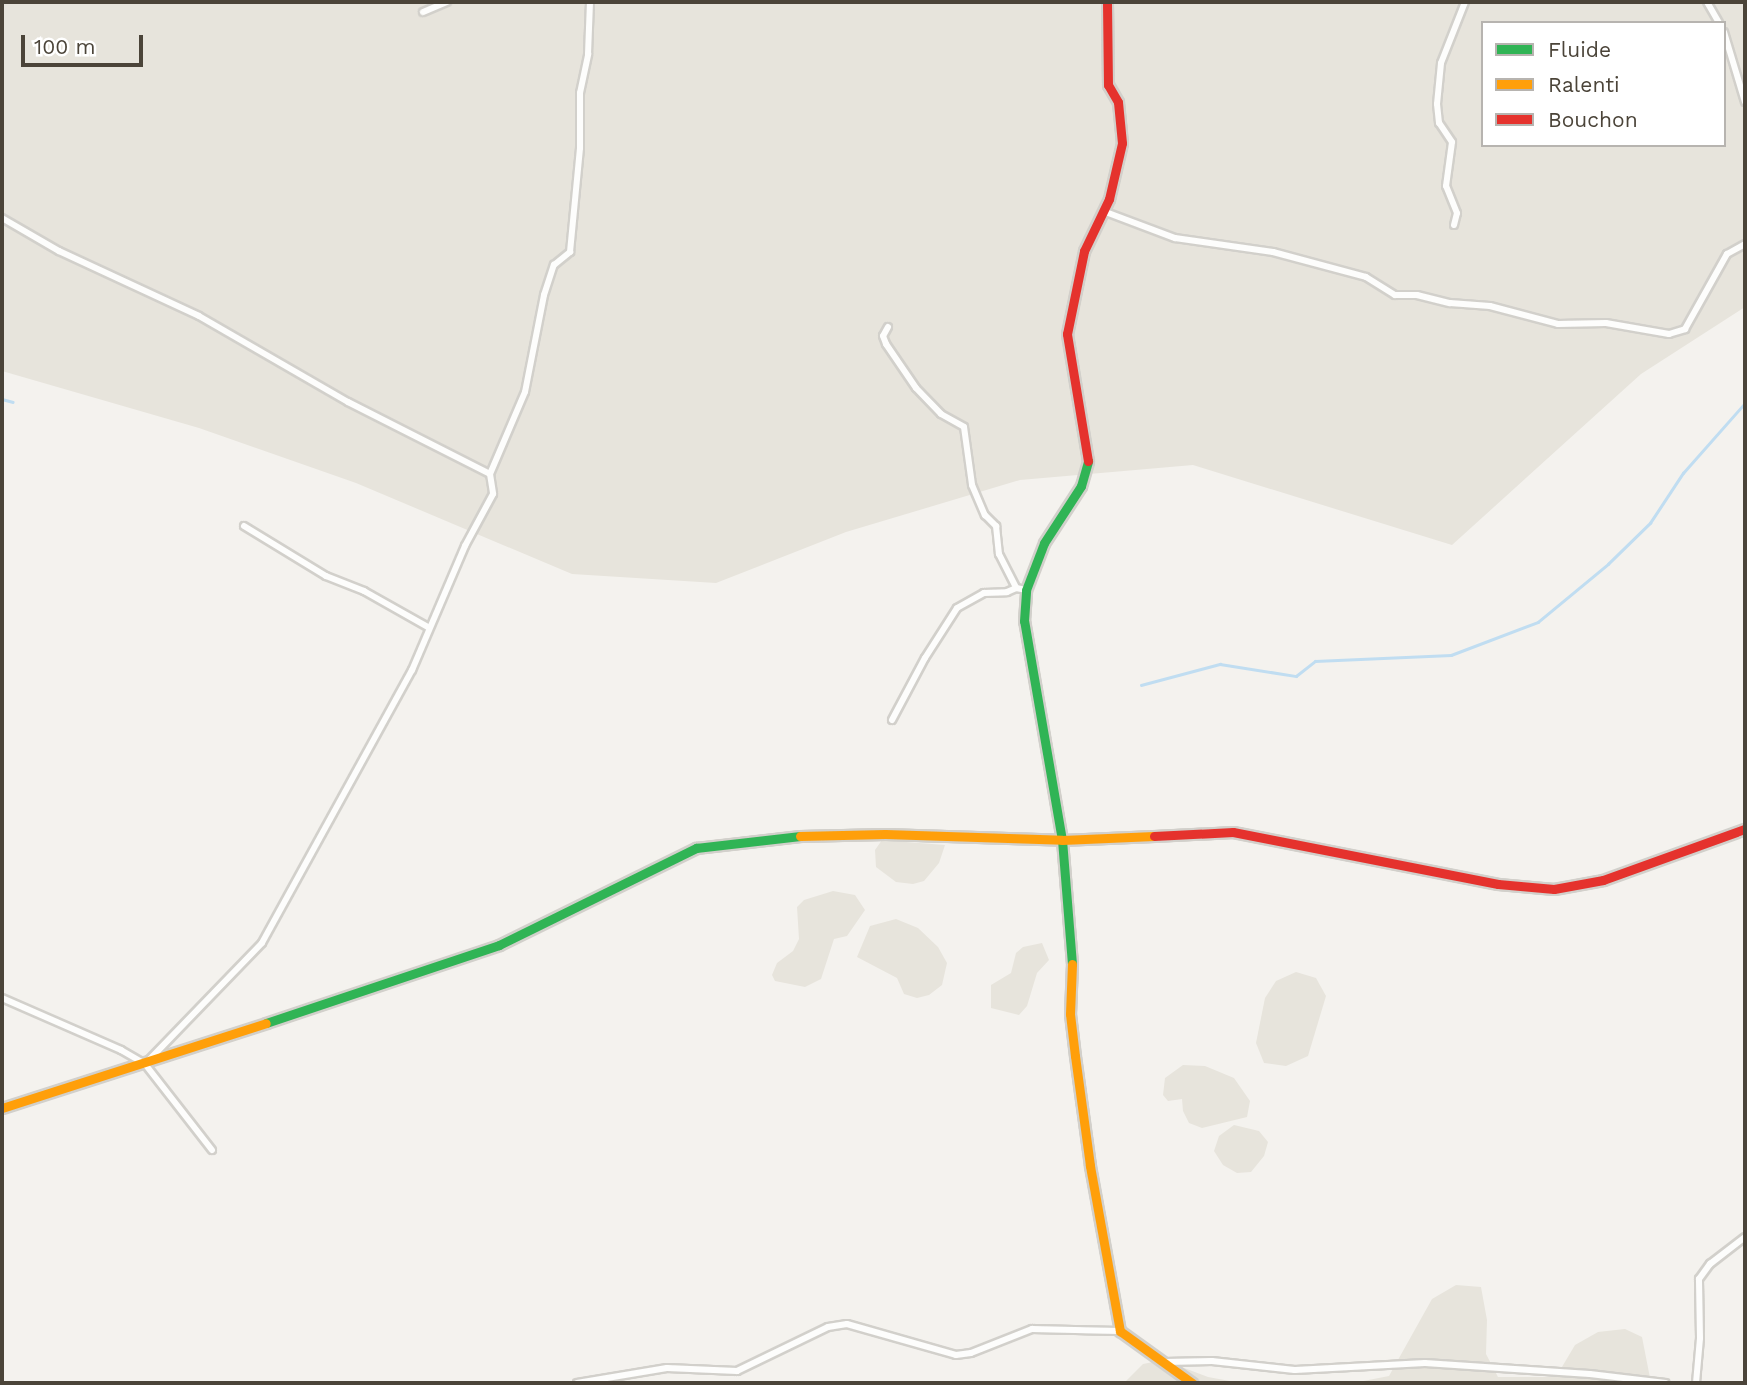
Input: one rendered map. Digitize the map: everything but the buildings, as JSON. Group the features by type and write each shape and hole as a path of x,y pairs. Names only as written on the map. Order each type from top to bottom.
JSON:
{"street":[{"path":"423,12 447,2"},
{"path":"145,1064 262,943 386,722 412,670 428,626 465,546 494,494 490,474 525,392 544,295 554,265 570,252 580,148 580,93 588,54 590,2"},
{"path":"1021,589 1044,543 1081,486 1089,465 1067,334 1084,251 1103,211 1117,166 1122,132 1118,102 1108,85 1107,2"},
{"path":"1454,225 1457,213 1446,186 1452,142 1439,123 1437,104 1441,63 1465,2"},
{"path":"1707,2 1718,21"},
{"path":"1726,39 1745,102"},
{"path":"1103,211 1175,238 1273,252 1366,277 1395,295 1417,295 1450,303 1490,306 1558,324 1606,323 1669,334 1685,329 1727,254 1745,244"},
{"path":"2,218 59,251 199,316 348,402 490,474"},
{"path":"888,327 883,336 886,344 916,388 941,414 964,427 972,485 985,515 996,526 999,554 1021,589 1024,621 1062,840 1072,949 1070,1014 1075,1056 1090,1166 1121,1331"},
{"path":"244,526 326,576 364,591 428,626"},
{"path":"891,720 925,658 957,608 984,593 1021,589"},
{"path":"2,1108 145,1064 499,945 696,848 775,838 885,834 1062,840 1233,832 1498,884 1554,889 1603,880 1745,829"},
{"path":"2,998 121,1050 145,1064 212,1150"},
{"path":"1696,1383 1700,1338 1699,1279 1710,1264 1745,1237"},
{"path":"577,1383 667,1368 737,1371 828,1326 847,1324 956,1355 971,1353 1032,1329 1121,1331 1192,1383"},
{"path":"1165,1362 1212,1361 1295,1370 1425,1363 1590,1374 1665,1383"}],"shaded area":[{"path":"2,2 1745,2 1745,307 1641,374 1452,545 1193,465 1020,480 846,532 716,583 572,574 356,483 199,428 2,371"},
{"path":"882,840 945,845 939,863 924,881 913,884 896,882 876,867 875,850"},
{"path":"833,891 855,895 865,910 847,936 834,939 821,979 805,987 775,981 772,975 777,963 793,951 799,939 797,907 804,900"},
{"path":"896,919 918,928 938,947 947,963 942,985 929,995 917,998 904,994 897,978 857,957 870,926"},
{"path":"1042,943 1049,960 1037,973 1027,1006 1019,1015 991,1008 991,985 1011,973 1016,953 1023,947"},
{"path":"1296,972 1316,978 1326,996 1308,1056 1286,1066 1264,1063 1256,1043 1265,998 1276,981"},
{"path":"1183,1065 1205,1066 1234,1078 1250,1101 1247,1117 1202,1128 1189,1123 1183,1111 1182,1099 1168,1101 1163,1095 1165,1078"},
{"path":"1234,1125 1259,1131 1268,1142 1264,1156 1251,1172 1237,1173 1223,1165 1214,1151 1219,1136"},
{"path":"1456,1285 1481,1287 1487,1320 1486,1354 1498,1377 1556,1377 1575,1345 1598,1332 1625,1329 1642,1337 1651,1383 1353,1383 1389,1376 1432,1299"},
{"path":"1163,1360 1208,1377 1241,1383 1124,1383 1143,1364"}],"waterway":[{"path":"2,399 13,402"},
{"path":"1141,685 1220,664 1296,676 1315,661 1451,655 1538,622 1608,564 1650,523 1683,473 1745,403"}],"traffic: fast":[{"path":"1072,964 1062,840 1024,621 1026,590 1044,543 1081,486 1088,461"},
{"path":"266,1023 499,945 696,848 800,836"}],"traffic: slow":[{"path":"800,836 885,834 1062,840 1154,836"},
{"path":"1072,964 1070,1014 1075,1056 1090,1166 1120,1331 1192,1383"},
{"path":"2,1108 266,1023"}],"traffic: jam":[{"path":"1088,461 1067,334 1084,251 1109,199 1122,143 1118,102 1108,85 1107,2"},
{"path":"1154,836 1233,832 1498,884 1554,889 1603,880 1745,829"}]}
